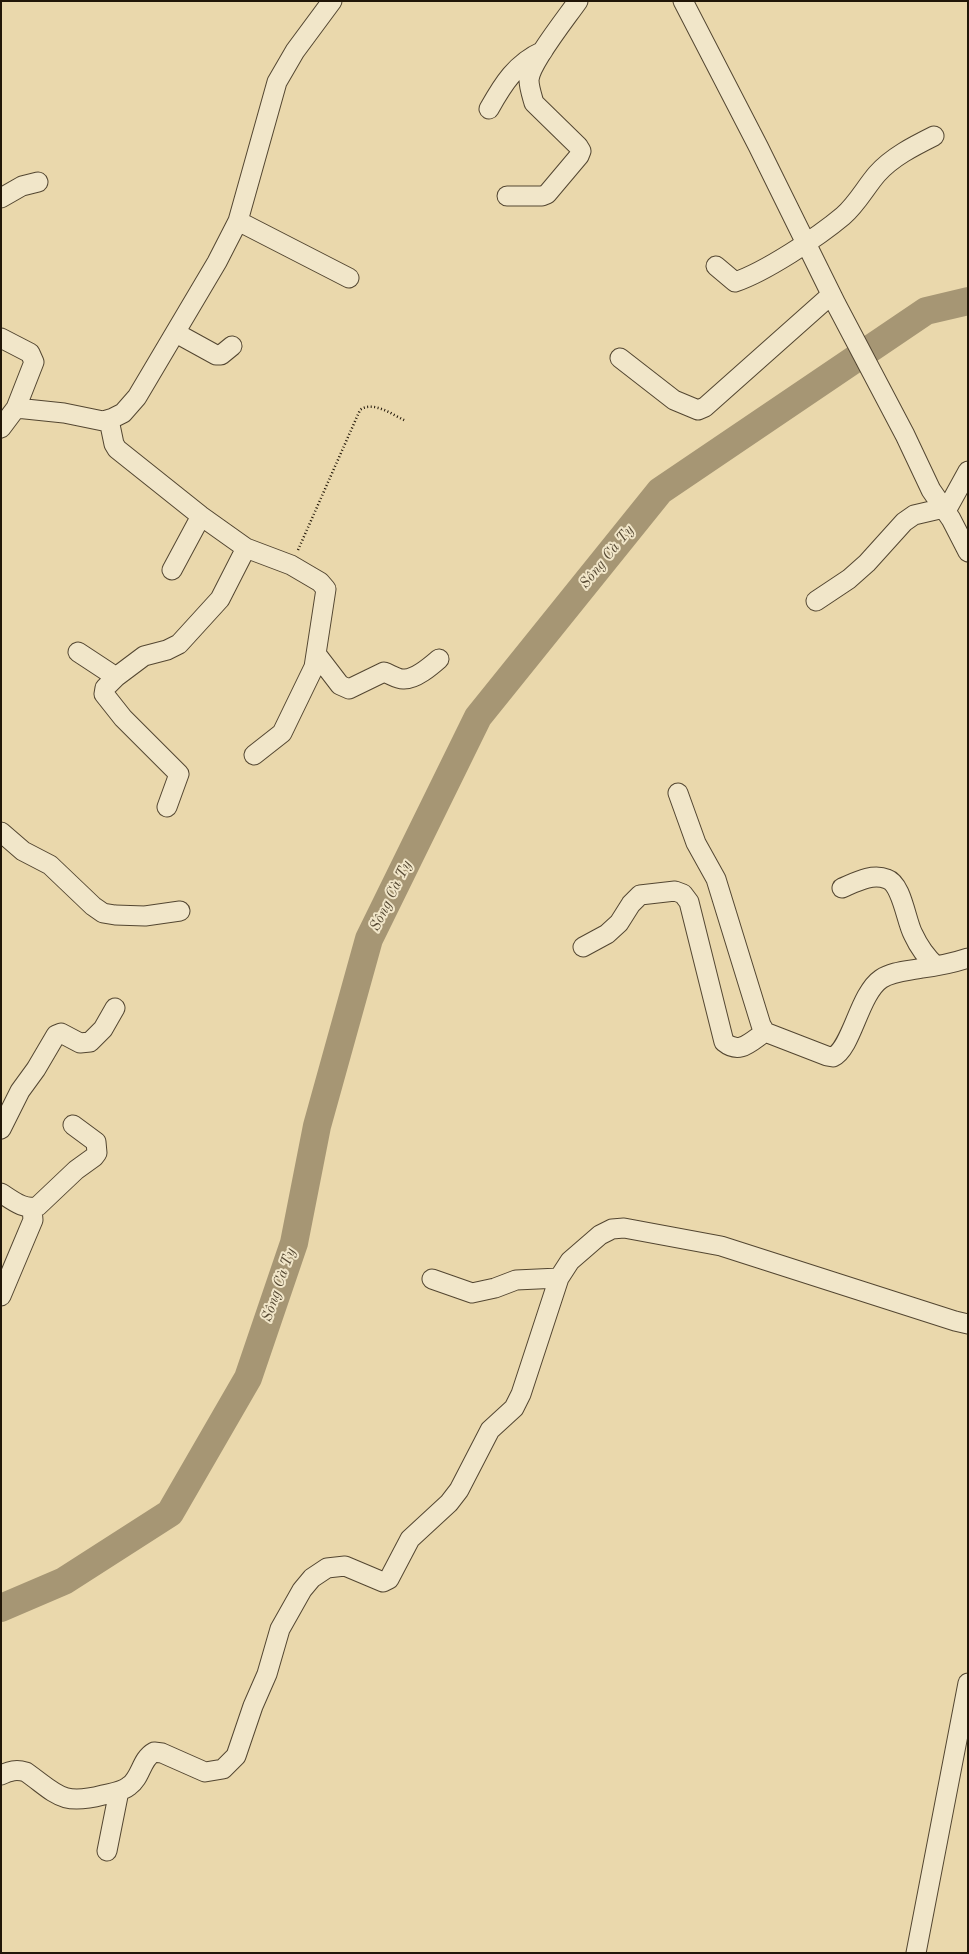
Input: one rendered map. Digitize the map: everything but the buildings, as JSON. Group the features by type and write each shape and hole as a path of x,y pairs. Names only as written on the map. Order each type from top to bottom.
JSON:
{"street":[{"path":"6,418 64,413 94,420 109,420 123,413 137,397 217,262 238,221 278,82 295,51 332,1"},
{"path":"507,196 542,196 547,194 579,156 580,151 534,102 529,80 543,51 578,1"},
{"path":"683,1 934,494 968,552"},
{"path":"489,109 500,90 521,63 543,51"},
{"path":"716,266 735,282 760,270 805,243 842,217 854,206 877,173 910,147 934,136"},
{"path":"1,198 22,186 38,182"},
{"path":"238,221 349,278"},
{"path":"620,358 674,400 698,410 705,407 834,300"},
{"path":"176,333 216,355 221,355 232,346"},
{"path":"1,338 30,353 34,362 6,418"},
{"path":"109,420 114,444 117,449 201,516 246,548 291,564 320,582 326,590 314,667 282,734 254,755"},
{"path":"945,510 968,471"},
{"path":"816,601 855,574 904,522 914,515 945,510"},
{"path":"172,570 201,516"},
{"path":"168,807 179,774 148,744 104,694 105,688 116,677 144,656 179,644 220,599 246,548"},
{"path":"78,652 116,677"},
{"path":"317,655 340,685 349,689 384,672 400,678 411,678 439,659"},
{"path":"678,793 696,843 716,879 761,1025 765,1032 827,1056 834,1056 842,1048 863,1003 873,987 881,979 893,973 936,966 968,958"},
{"path":"1,832 23,851 50,865 93,906 103,913 145,916 180,911"},
{"path":"842,888 867,878 879,877 892,881 900,894 912,933 920,948 936,966"},
{"path":"583,947 608,934 619,923 630,904 640,894 675,891 683,894 688,902 724,1042 731,1048 742,1048 765,1032"},
{"path":"1,1129 20,1091 36,1069 56,1035 61,1033 80,1043 90,1042 103,1029 115,1008"},
{"path":"1,1193 24,1206 32,1208 38,1206 76,1170 94,1157 97,1153 96,1142 73,1125"},
{"path":"1,1296 33,1220 32,1208"},
{"path":"1,1775 10,1771 26,1772 58,1796 72,1800 95,1797 119,1791 129,1786 154,1752 162,1753 205,1772 223,1769 234,1759 267,1674 280,1629 302,1590 319,1572 334,1566 352,1568 383,1582 389,1579 410,1539 445,1507 459,1490 490,1430 514,1408 521,1394 559,1278 576,1254 600,1234 612,1229 624,1228 721,1246 955,1322 968,1324"},
{"path":"432,1279 472,1292 495,1288 516,1280 559,1278"},
{"path":"916,1953 961,1766 968,1683"},
{"path":"107,1851 119,1791"}],"path":[{"path":"291,564 360,410 364,407 375,406 406,421"}],"waterway":[{"name":"Sông Cà Ty","path":"1,1608 64,1581 170,1513 248,1378 294,1243 317,1126 369,939 478,717 660,491 926,311 968,301"}]}
